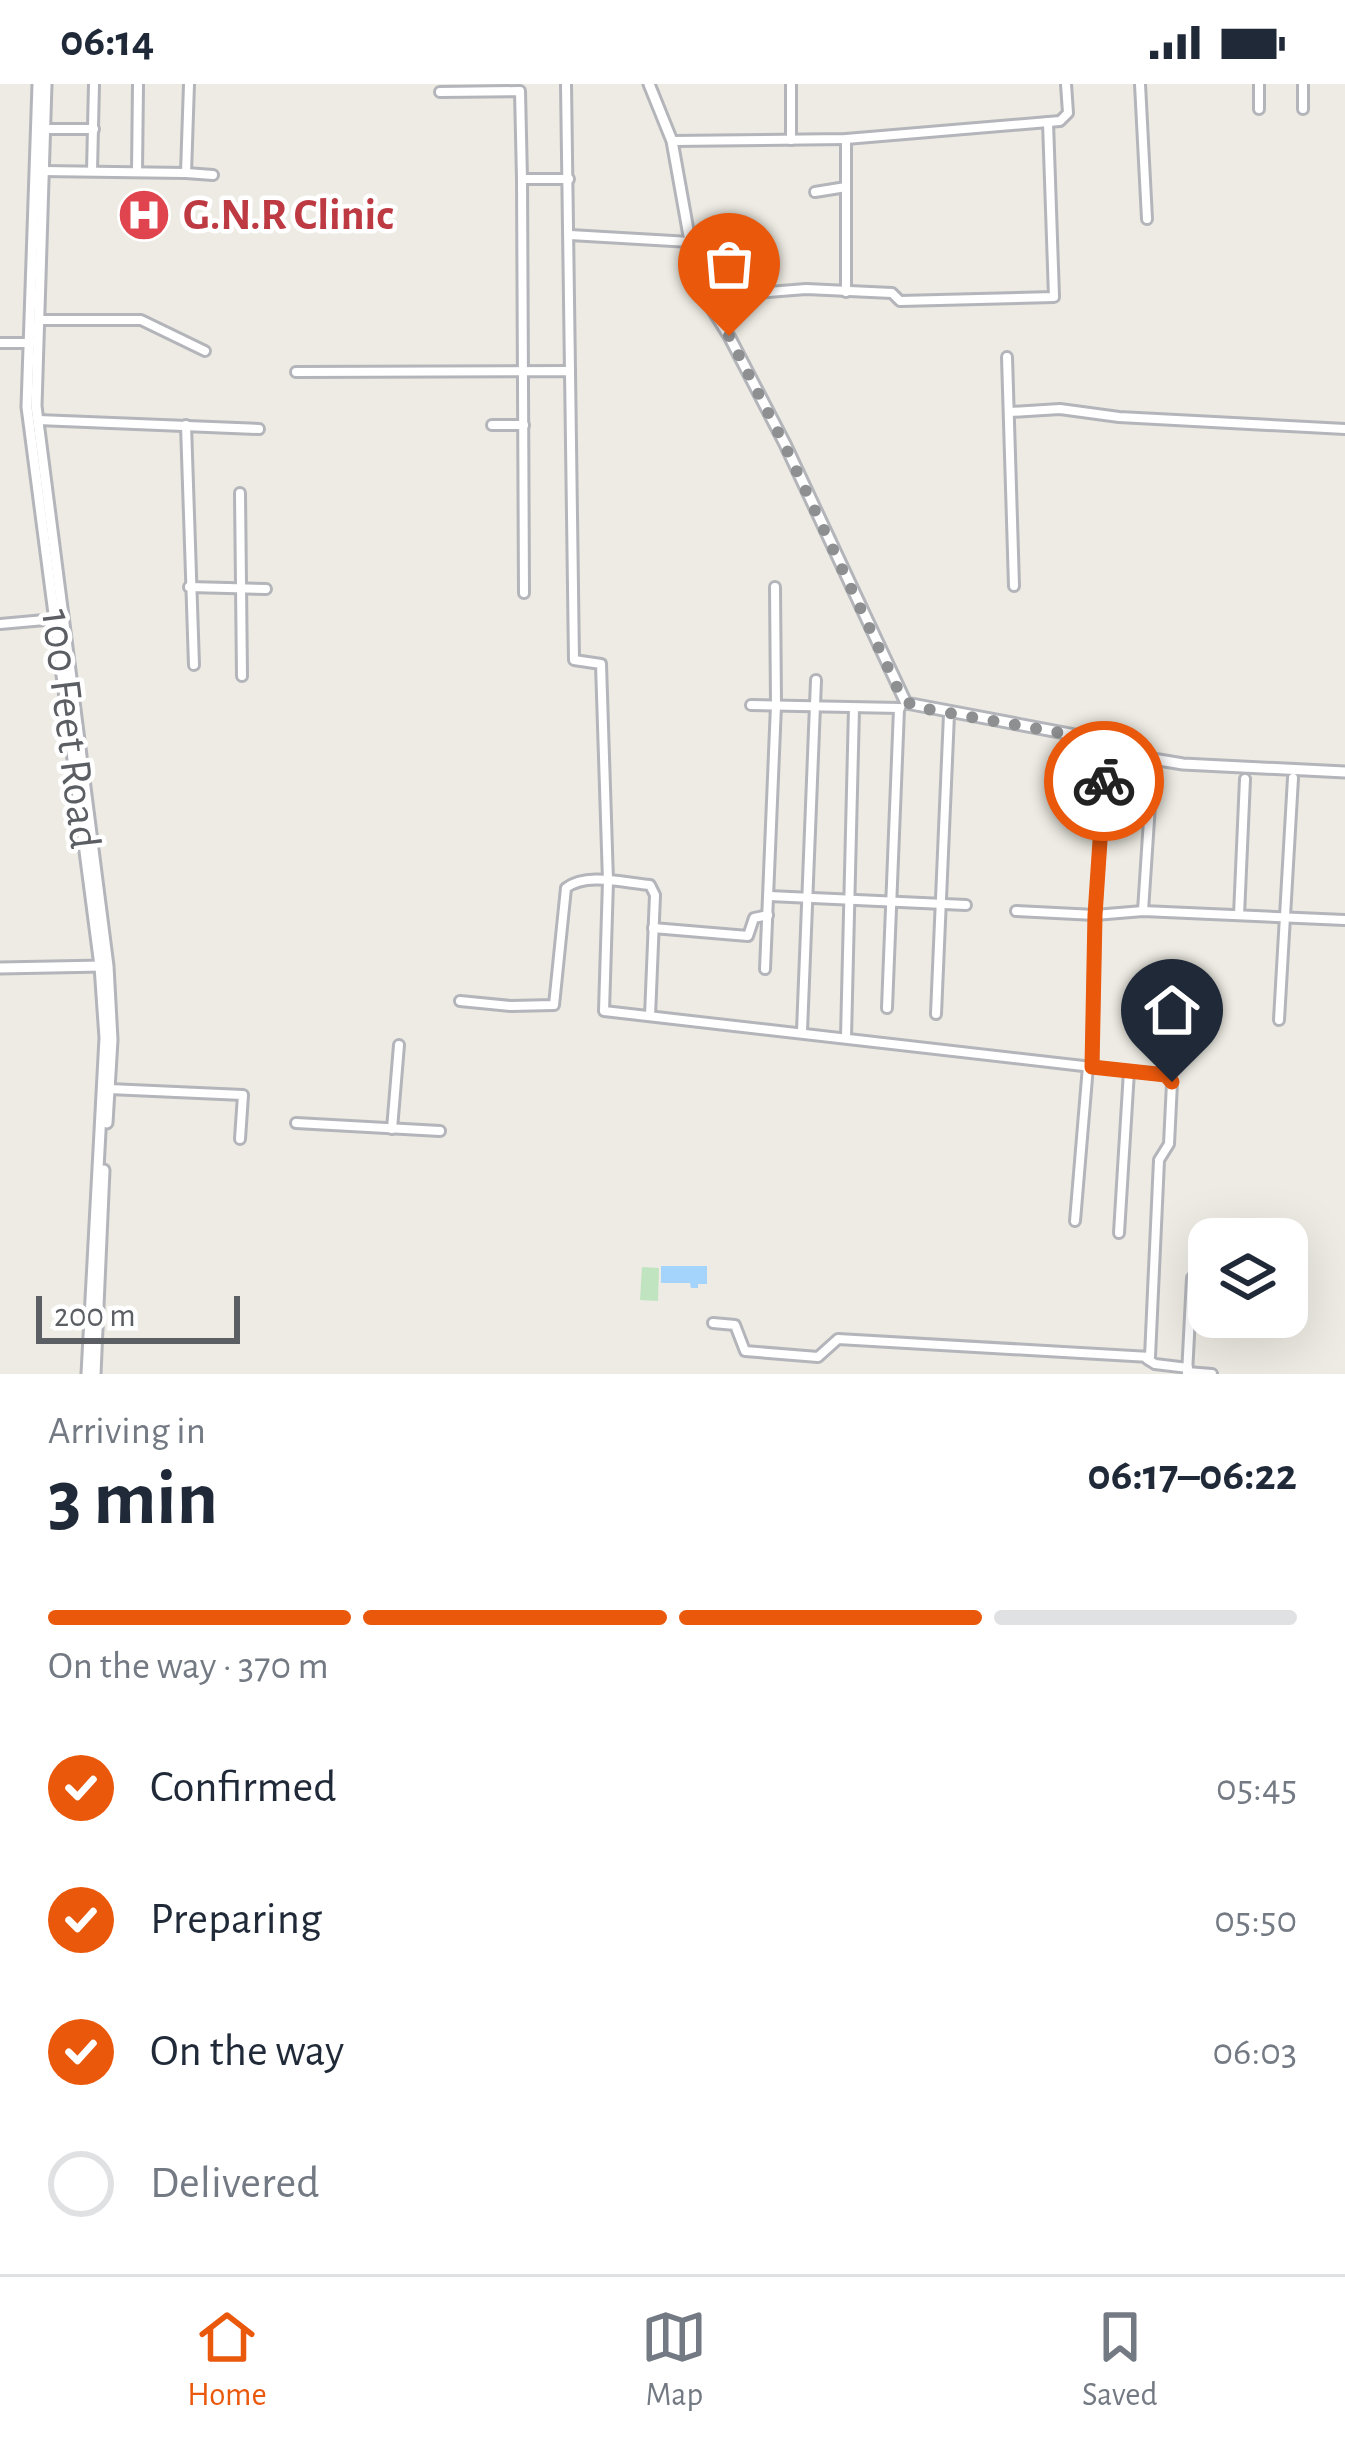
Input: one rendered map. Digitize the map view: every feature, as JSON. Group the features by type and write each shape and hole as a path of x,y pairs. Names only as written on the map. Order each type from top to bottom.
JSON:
{"street":[{"name":"100 Feet Road","path":"42,84 38,320 33,343 38,420 104,966 109,1089 91,1374"},
{"name":"100 Feet Road","path":"42,84 27,407 104,966 91,1374"},
{"path":"92,171 94,84"},
{"path":"137,172 138,84"},
{"path":"186,172 189,84"},
{"path":"566,84 574,660 601,664 608,881 602,1009 1169,1076 1174,1090 1169,1144 1159,1160 1152,1355 1147,1359"},
{"path":"649,84 672,142 704,297 784,444 902,706 887,1008"},
{"path":"791,84 791,140"},
{"path":"672,142 846,139 1060,121 1067,116 1066,84"},
{"path":"1140,84 1147,219"},
{"path":"1259,84 1259,109"},
{"path":"1303,84 1303,109"},
{"path":"440,92 520,91 524,593"},
{"path":"704,297 806,289 892,293 900,301 1054,297 1048,122"},
{"path":"44,129 94,130"},
{"path":"846,139 846,292"},
{"path":"41,171 212,175"},
{"path":"522,179 569,179"},
{"path":"815,192 846,187"},
{"path":"570,235 690,242"},
{"path":"38,320 141,320 205,351"},
{"path":"0,343 33,343"},
{"path":"1007,357 1014,586"},
{"path":"296,372 570,371"},
{"path":"1010,412 1060,409 1119,417 1345,429"},
{"path":"38,420 259,429"},
{"path":"492,425 524,424"},
{"path":"187,425 194,664"},
{"path":"240,493 242,676"},
{"path":"189,587 266,590"},
{"path":"766,969 776,587"},
{"path":"0,624 56,619"},
{"path":"802,1031 816,680"},
{"path":"751,705 902,706 1107,741 1153,759 1183,764 1345,772"},
{"path":"846,1037 854,708"},
{"path":"936,1013 950,714"},
{"path":"1075,1221 1090,1067 1107,741"},
{"path":"1143,911 1153,759"},
{"path":"1280,1020 1293,778"},
{"path":"1239,916 1245,779"},
{"path":"460,1000 554,1005 566,888 578,880 608,881 650,885 655,895 650,1016"},
{"path":"769,896 966,905"},
{"path":"1016,911 1345,920"},
{"path":"653,928 749,936 754,918 767,915"},
{"path":"0,968 104,966"},
{"path":"392,1129 399,1045"},
{"path":"1120,1232 1129,1071"},
{"path":"109,1089 243,1095 240,1139"},
{"path":"296,1123 440,1131"},
{"path":"713,1322 735,1325 743,1350 822,1356 839,1339 1147,1359 1212,1374"},
{"path":"1188,1371 1189,1338"}],"green space":[{"path":"642,1267 659,1268 658,1301 640,1300"}],"water":[{"path":"661,1266 707,1266 707,1284 691,1288 690,1283 661,1283"}],"way so far":[{"path":"729,336 906,703 1107,741 1104,781"}],"place":[{"name":"G.N.R Clinic","path":"144,215"}],"route":[{"path":"1104,781 1092,1067 1166,1075 1172,1082"}]}
